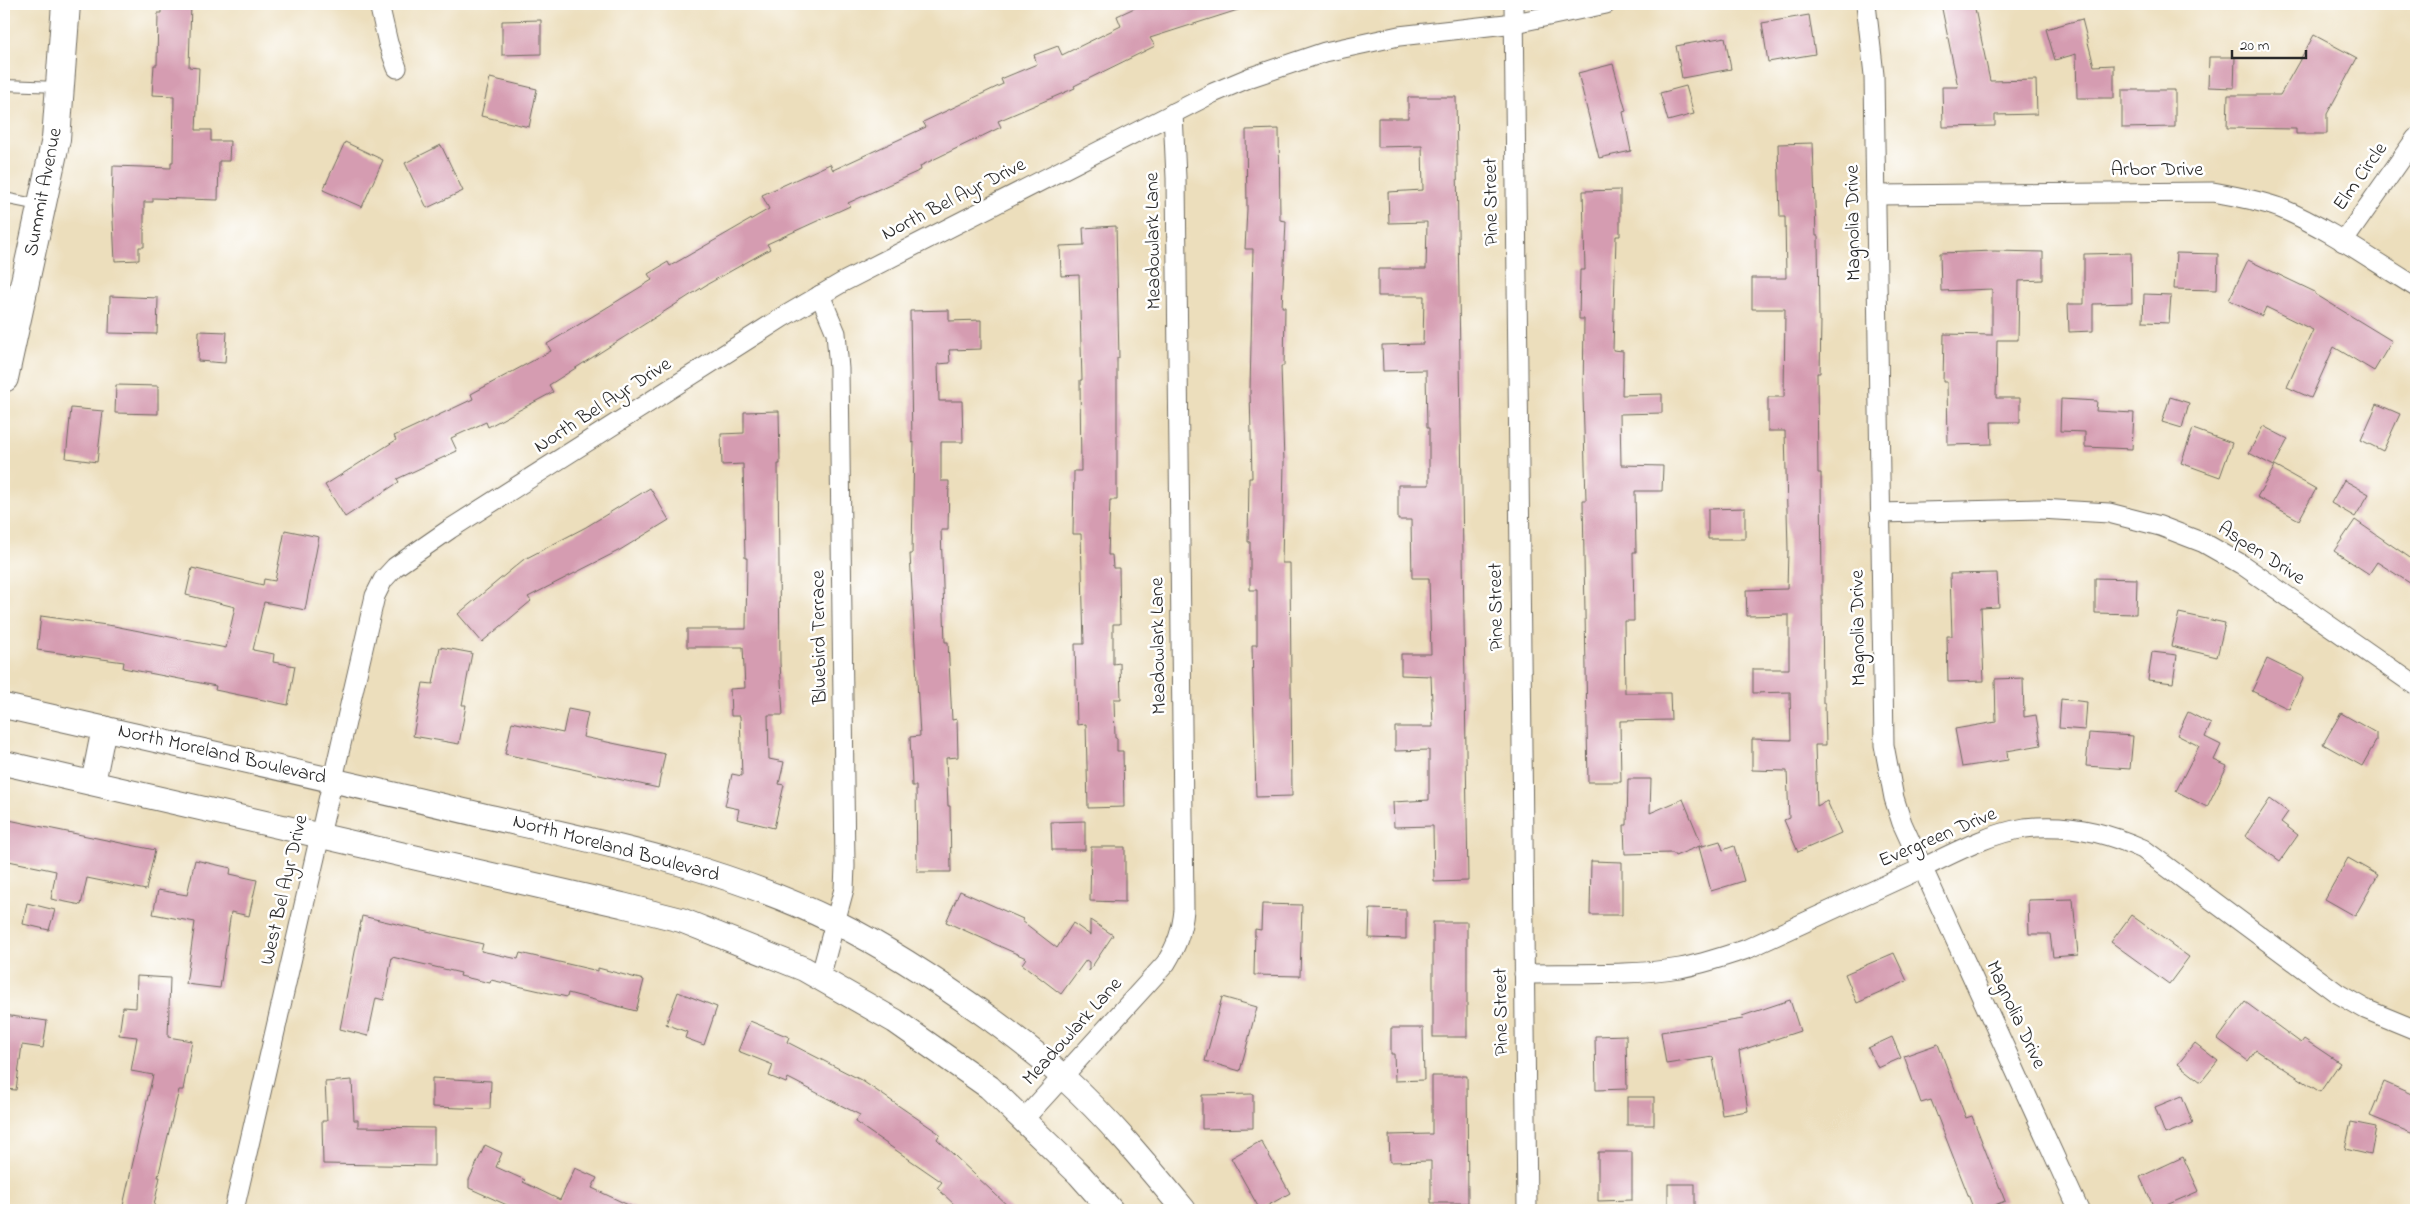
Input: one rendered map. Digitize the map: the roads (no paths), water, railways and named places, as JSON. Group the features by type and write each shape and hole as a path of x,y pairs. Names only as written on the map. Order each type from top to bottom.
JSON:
{"main road":[{"name":"Summit Avenue","path":"4,378 17,302 43,206 56,139 66,4"}],"street":[{"path":"380,4 388,43 397,68"},
{"name":"Pine Street","path":"1514,4 1516,24 1514,162 1526,1210"},
{"name":"North Bel Ayr Drive","path":"383,580 395,567 450,530 820,295 1173,113 1251,77 1325,52 1399,36 1516,24 1606,4"},
{"name":"Magnolia Drive","path":"1866,4 1874,75 1884,745 1894,798 1922,868 2079,1210"},
{"name":"Meadowlark Lane","path":"1024,1118 1064,1077 1166,963 1178,944 1182,930 1184,910 1176,218 1173,113"},
{"name":"Elm Circle","path":"2343,242 2416,138"},
{"name":"Arbor Drive","path":"1876,195 2213,192 2248,198 2280,208 2314,225 2416,287"},
{"name":"Bluebird Terrace","path":"820,295 836,333 839,369 845,866 844,889 820,978"},
{"name":"Aspen Drive","path":"1880,513 2040,509 2109,513 2160,526 2204,543 2241,564 2416,686"},
{"name":"West Bel Ayr Drive","path":"234,1210 375,596 383,580"},
{"name":"North Moreland Boulevard","path":"4,706 547,828 691,865 793,903 836,922 892,953 948,988 1013,1036 1064,1077 1135,1150 1184,1210"},
{"path":"92,783 104,728"},
{"path":"4,763 622,905 681,920 744,944 820,978 895,1021 989,1086 1024,1118 1079,1174 1110,1210"},
{"name":"Evergreen Drive","path":"1524,974 1649,971 1680,968 1727,956 1747,949 1981,841 2025,828 2059,826 2080,828 2123,840 2143,849 2190,882 2337,993 2365,1009 2416,1030"}],"lane":[{"path":"59,4 66,4"},
{"path":"4,85 60,87"},
{"path":"4,198 43,206"}]}
